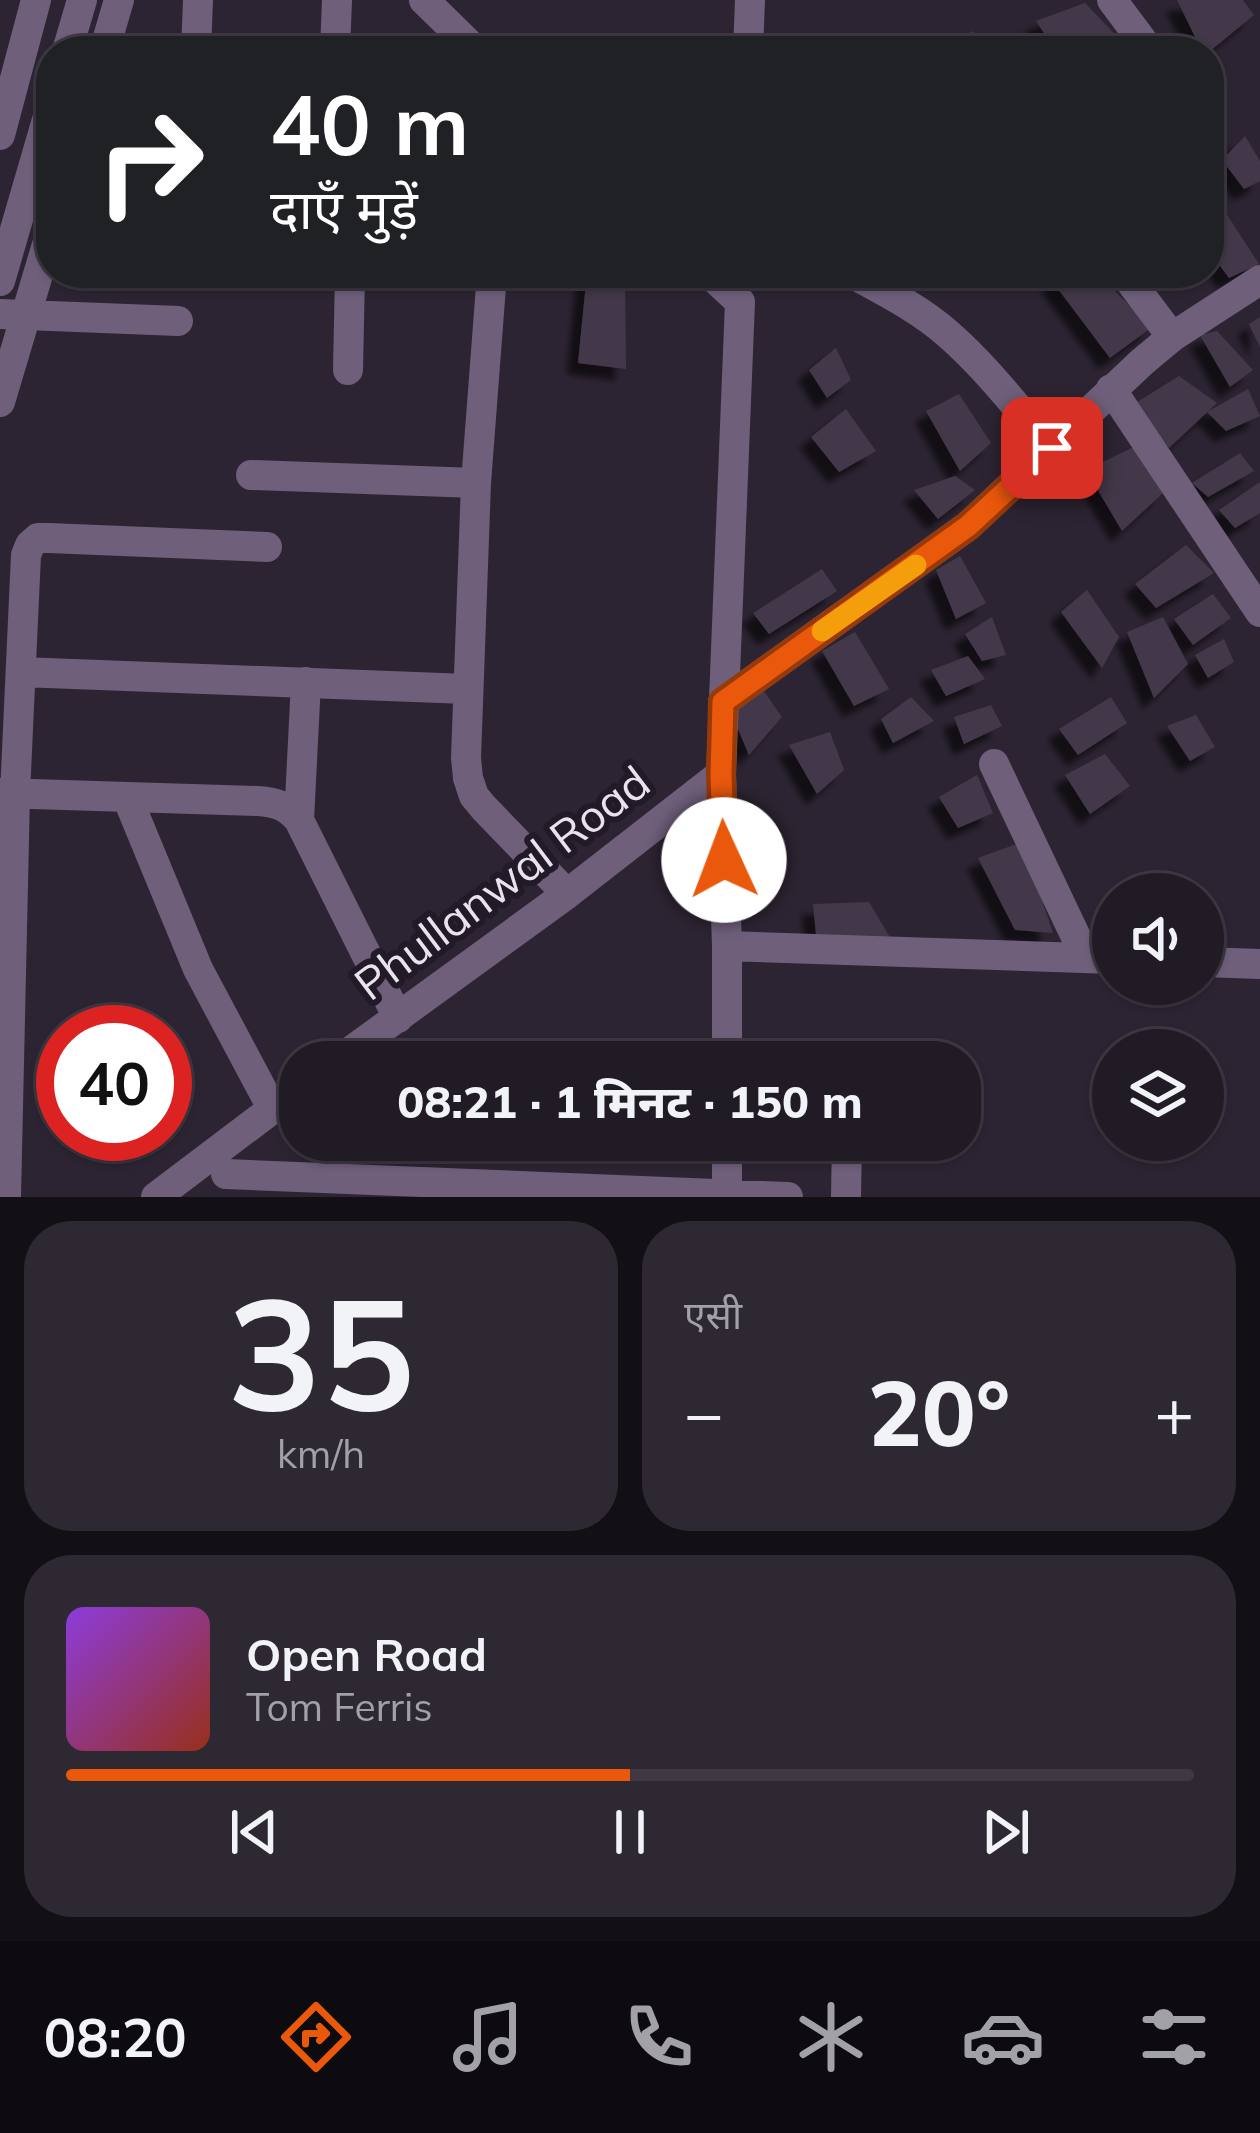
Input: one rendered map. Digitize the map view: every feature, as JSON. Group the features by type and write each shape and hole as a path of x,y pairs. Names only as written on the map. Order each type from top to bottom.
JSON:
{"street":[{"path":"0,135 36,0"},
{"path":"71,36 82,0"},
{"path":"108,36 119,0"},
{"path":"197,36 198,0"},
{"path":"336,36 337,0"},
{"path":"424,0 461,36"},
{"path":"749,36 750,0"},
{"path":"1112,0 1139,36"},
{"path":"0,281 36,157"},
{"path":"0,402 13,314 36,264"},
{"path":"723,702 968,526 1111,389 1172,338 1260,280"},
{"path":"348,370 350,288"},
{"path":"491,288 476,483 468,778 474,796 567,894"},
{"path":"727,1041 721,774 740,288"},
{"path":"877,288 946,332 1052,448"},
{"path":"1135,288 1172,338"},
{"path":"13,314 178,321"},
{"path":"1111,389 1260,613"},
{"path":"251,475 476,483"},
{"path":"6,1197 8,794 30,545 38,538 267,548"},
{"path":"21,672 467,689"},
{"path":"299,820 306,682"},
{"path":"994,764 1092,944"},
{"name":"Phullanwal Road","path":"366,1041 721,774"},
{"path":"8,794 275,802 289,808 398,1018"},
{"path":"127,797 198,969 272,1108"},
{"path":"727,946 1092,959"},
{"path":"1224,963 1260,964"},
{"path":"156,1197 279,1103"},
{"path":"229,1143 225,1186 788,1197"},
{"path":"727,1161 727,1196"},
{"path":"846,1197 847,1161"}],"building":[{"path":"1177,0 1243,0 1254,15 1224,40 1195,36"},
{"path":"1085,3 1117,36 1046,36 1036,21"},
{"path":"1245,136 1260,161 1260,181 1244,189 1224,158"},
{"path":"1224,210 1259,264 1229,278 1224,271"},
{"path":"586,288 625,288 626,369 578,363"},
{"path":"1057,288 1112,288 1152,327 1110,358"},
{"path":"1260,317 1260,347 1249,324"},
{"path":"1217,331 1253,370 1230,387 1200,335"},
{"path":"836,348 851,380 827,398 809,370"},
{"path":"1179,376 1217,403 1169,448 1134,404"},
{"path":"1248,389 1260,416 1226,431 1207,412"},
{"path":"959,394 991,443 960,471 926,411"},
{"path":"846,409 876,451 839,472 811,437"},
{"path":"1136,446 1164,492 1122,531 1086,470"},
{"path":"1240,453 1254,471 1208,497 1192,483"},
{"path":"955,476 975,490 938,519 914,490"},
{"path":"1260,482 1260,513 1235,528 1219,510"},
{"path":"1186,545 1214,573 1156,608 1135,584"},
{"path":"960,556 986,603 956,619 936,570"},
{"path":"822,569 837,591 769,634 753,613"},
{"path":"1087,590 1119,637 1102,668 1061,612"},
{"path":"1213,594 1231,618 1193,645 1174,619"},
{"path":"992,617 1006,655 982,661 965,634"},
{"path":"1163,617 1188,664 1154,698 1127,632"},
{"path":"855,632 889,689 854,706 822,651"},
{"path":"1224,639 1234,662 1208,678 1195,655"},
{"path":"968,656 985,679 946,696 931,670"},
{"path":"763,690 782,717 749,755 729,708"},
{"path":"911,697 934,721 893,743 881,719"},
{"path":"1111,697 1127,723 1078,755 1059,729"},
{"path":"991,705 1002,726 964,744 954,717"},
{"path":"1196,715 1215,747 1190,761 1167,726"},
{"path":"830,732 844,770 817,794 789,745"},
{"path":"1105,754 1130,786 1090,814 1065,775"},
{"path":"977,775 993,813 958,828 939,797"},
{"path":"1022,842 1053,933 1015,930 978,858"},
{"path":"869,902 891,939 816,935 813,904"}],"slow traffic":[{"path":"822,631 916,565"}],"route":[{"path":"724,860 723,702 968,526 1052,448"}]}
